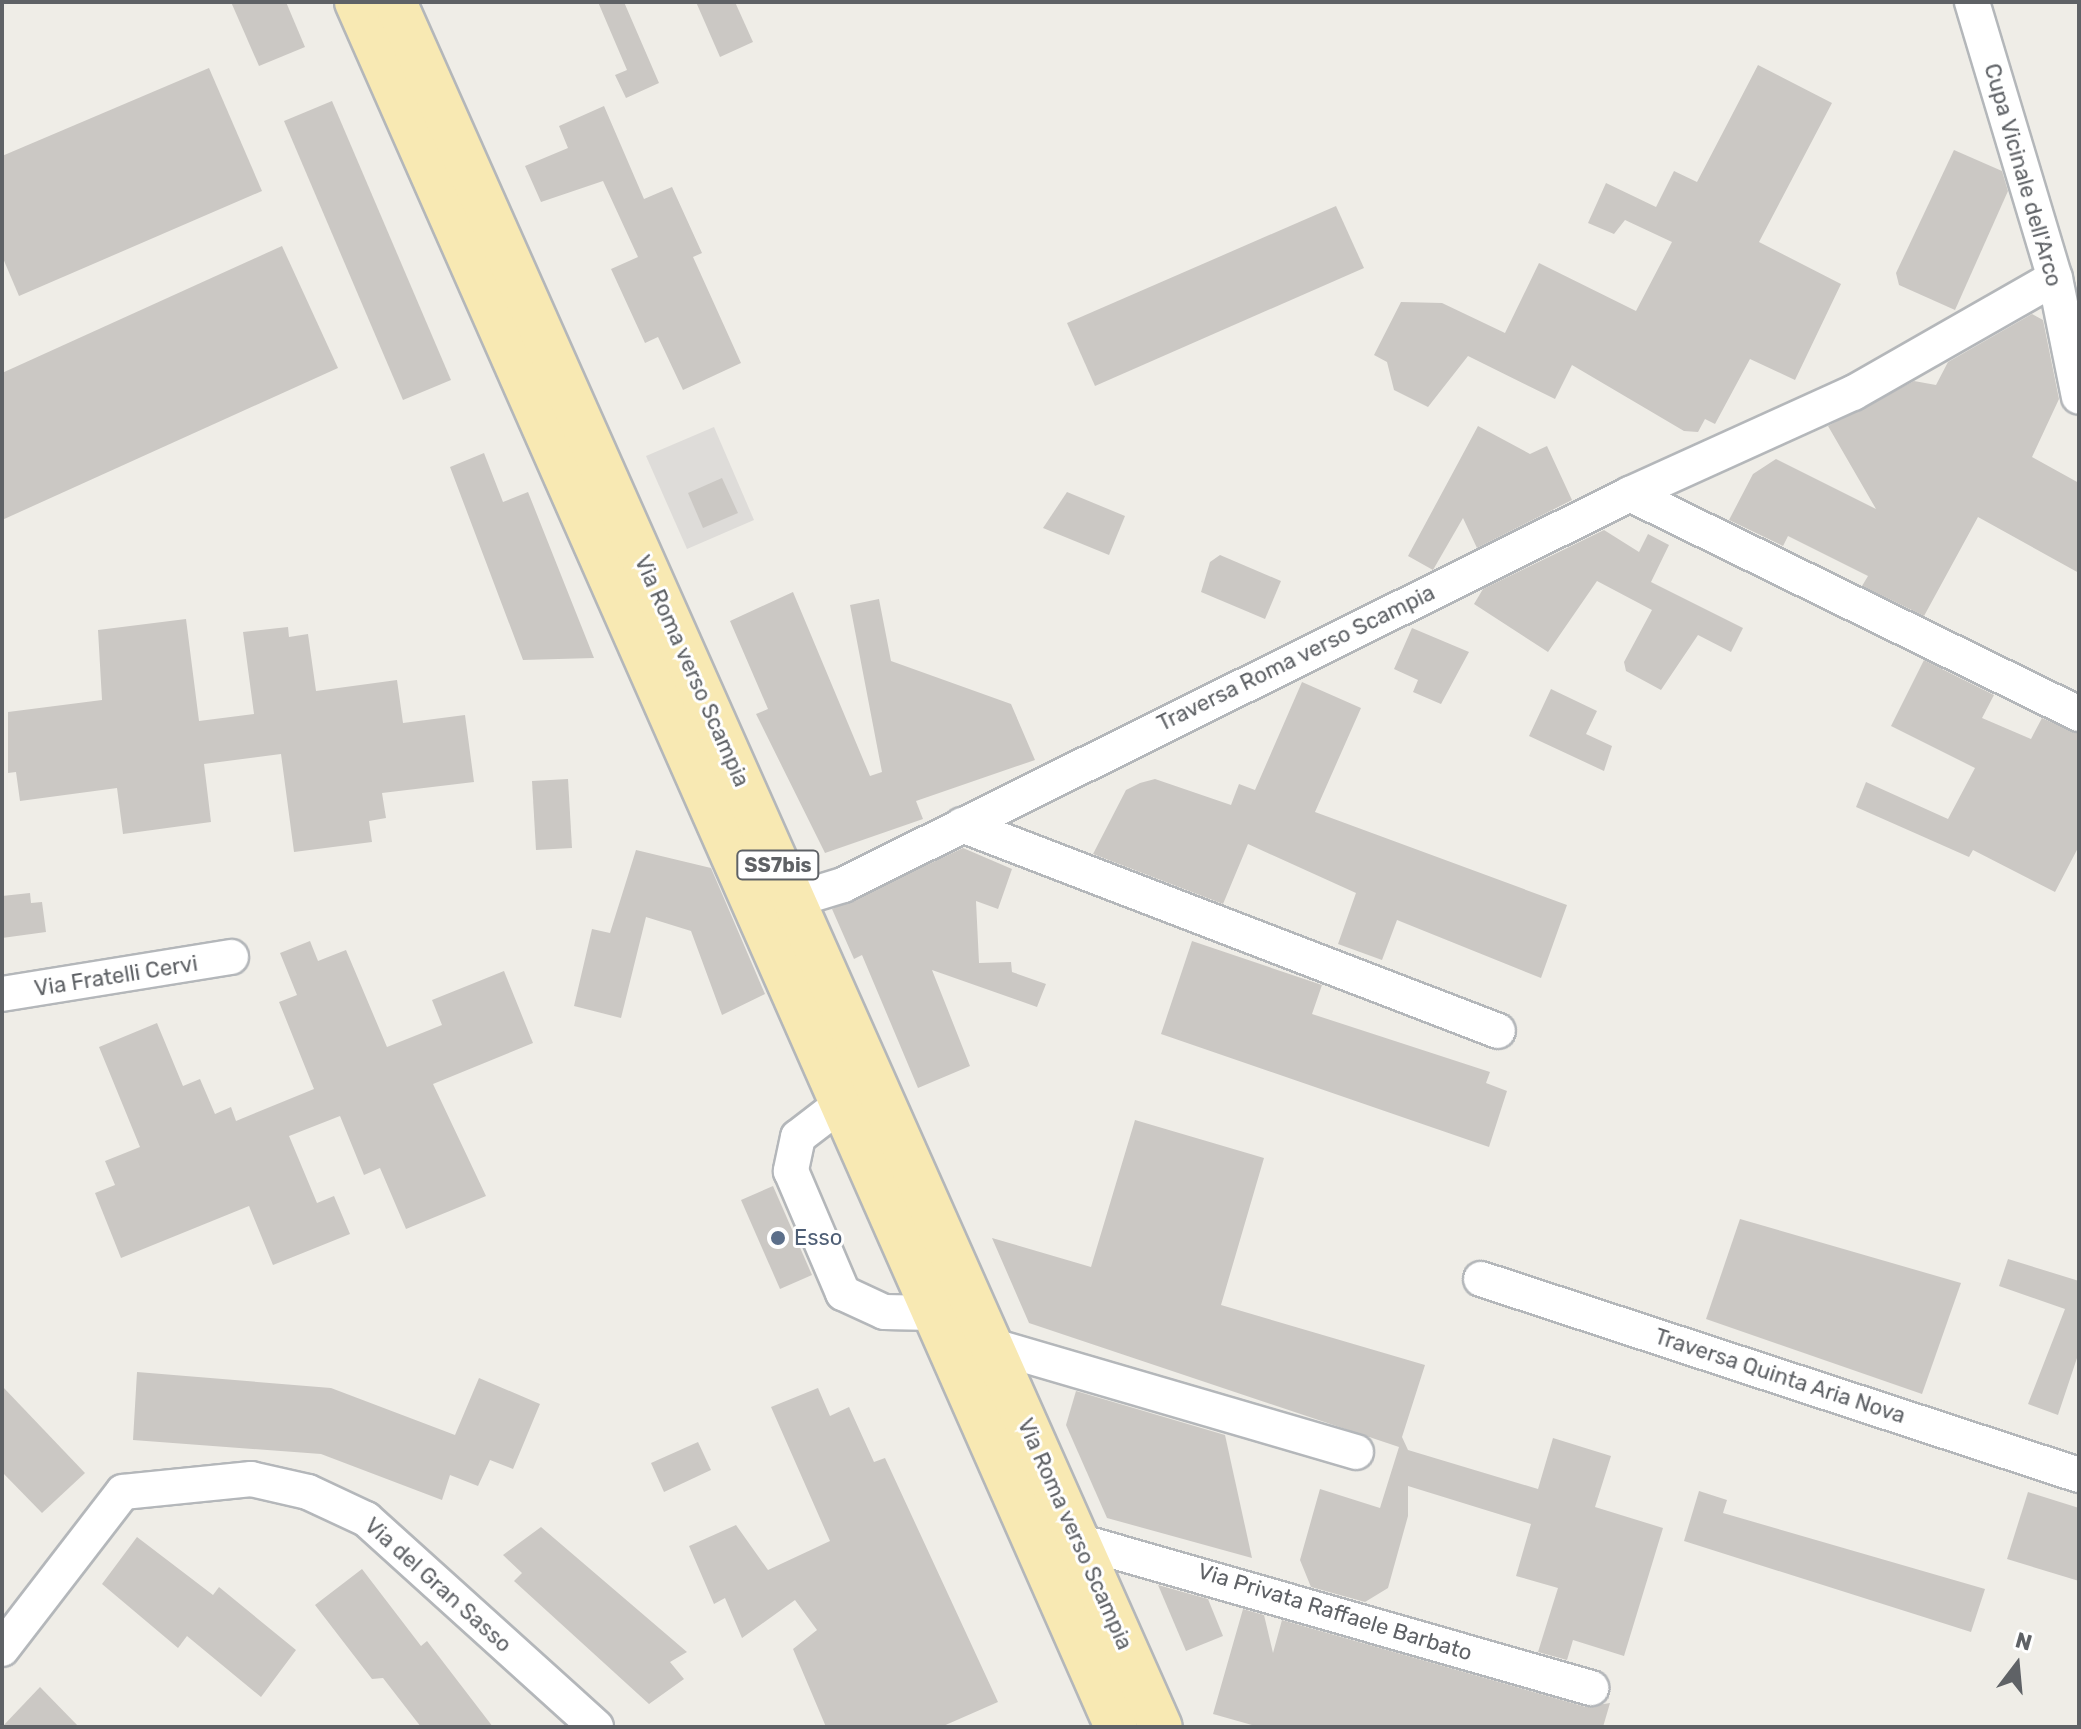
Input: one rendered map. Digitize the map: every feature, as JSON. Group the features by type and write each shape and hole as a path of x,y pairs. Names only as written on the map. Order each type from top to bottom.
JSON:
{"main road":[{"name":"Via Roma verso Scampia","path":"356,2 1116,1727"},
{"name":"Via Roma verso Scampia","path":"395,2 1161,1727"}],"street":[{"name":"Cupa Vicinale dell'Arco","path":"1972,2 2055,278 2079,397"},
{"name":"Traversa Roma verso Scampia","path":"794,900 843,885 1630,494 1853,393 2055,278"},
{"path":"1630,494 2079,714"},
{"path":"962,825 1498,1031"},
{"name":"Via Fratelli Cervi","path":"2,994 231,957"},
{"path":"841,1104 798,1137 791,1171 843,1293 884,1312 990,1340 1356,1452"},
{"name":"Traversa Quinta Aria Nova","path":"1481,1279 2079,1475"},
{"name":"Via del Gran Sasso","path":"2,1649 123,1492 251,1479 308,1492 366,1519 596,1727"},
{"name":"Via Privata Raffaele Barbato","path":"1078,1541 1591,1688"}],"shaded area":[{"path":"714,427 754,520 687,549 646,456"}],"building":[{"path":"231,2 286,2 305,47 259,66"},
{"path":"598,2 624,2 659,83 626,98 615,75 627,70"},
{"path":"696,2 735,2 753,42 720,57"},
{"path":"1758,65 1832,103 1759,242 1841,284 1795,380 1750,359 1715,424 1705,419 1698,432 1684,431 1572,365 1555,399 1468,356 1428,407 1394,390 1387,362 1374,355 1401,302 1442,303 1505,333 1539,263 1636,311 1672,242 1625,220 1614,234 1588,223 1606,183 1656,207 1674,171 1697,182"},
{"path":"209,68 262,191 19,296 2,256 2,156"},
{"path":"332,101 451,380 403,400 284,121"},
{"path":"604,106 644,199 672,187 702,253 693,257 741,363 683,390 658,337 645,343 611,269 638,257 603,181 541,202 525,166 568,148 559,126"},
{"path":"1954,150 2002,171 2008,191 1955,310 1899,285 1896,273"},
{"path":"1336,206 1364,268 1095,386 1067,323"},
{"path":"282,246 338,368 2,520 2,373"},
{"path":"2032,314 2043,320 2059,399 2032,457 2079,483 2079,573 1978,517 1924,616 1862,586 1868,576 1788,536 1783,546 1729,520 1753,474 1776,459 1876,509 1828,426 1914,381 1936,385 1948,362"},
{"path":"1478,426 1530,454 1547,446 1572,500 1477,548 1463,518 1433,570 1408,556"},
{"path":"484,453 503,502 528,492 594,658 523,660 450,467"},
{"path":"722,478 738,513 703,528 688,493"},
{"path":"1067,492 1125,516 1109,555 1043,528"},
{"path":"1604,530 1639,552 1648,534 1669,545 1651,582 1743,628 1731,652 1698,635 1661,690 1626,671 1624,662 1652,610 1597,581 1548,652 1474,604 1483,589"},
{"path":"1220,555 1281,581 1265,619 1201,592 1210,562"},
{"path":"793,592 870,776 882,772 850,605 879,599 891,661 1011,704 1035,760 916,801 923,819 825,853 756,714 768,709 730,621"},
{"path":"186,619 199,721 254,714 243,632 288,627 289,637 308,634 316,691 397,680 403,723 465,715 474,782 382,793 386,818 369,821 372,842 294,852 281,754 204,764 211,822 123,834 117,788 20,801 16,772 8,773 8,712 102,700 98,630"},
{"path":"1412,628 1469,652 1441,704 1413,692 1418,680 1394,669"},
{"path":"1924,660 1994,695 1982,718 2031,739 2042,718 2079,734 2079,846 2055,892 1973,850 1969,857 1856,807 1866,782 1948,819 1975,768 1891,726"},
{"path":"1302,682 1361,708 1315,812 1567,905 1541,978 1397,920 1382,960 1338,944 1356,893 1248,844 1223,904 1093,854 1126,790 1140,783 1155,779 1231,805 1239,784 1255,790"},
{"path":"1551,689 1597,711 1586,734 1612,746 1604,771 1529,736"},
{"path":"568,779 572,848 536,850 532,781"},
{"path":"963,848 1012,869 998,909 976,901 979,963 1011,962 1012,972 1046,984 1037,1007 932,970 970,1066 918,1088 862,955 854,959 832,909"},
{"path":"636,850 711,868 765,994 722,1015 691,931 646,917 621,1018 574,1006 592,929 610,933"},
{"path":"30,893 31,903 42,902 46,932 2,938 2,896"},
{"path":"310,941 318,961 346,950 387,1047 442,1025 432,1000 504,971 533,1043 433,1084 486,1196 406,1229 380,1168 364,1175 340,1116 289,1136 317,1203 334,1196 350,1234 273,1265 249,1206 121,1258 95,1193 115,1185 105,1161 140,1147 99,1047 157,1023 183,1086 200,1079 215,1114 231,1107 236,1121 314,1089 279,1002 297,995 280,953"},
{"path":"1192,941 1322,985 1312,1014 1490,1072 1486,1083 1507,1091 1489,1147 1161,1034"},
{"path":"1135,1120 1264,1158 1221,1305 1425,1365 1402,1437 1408,1450 1538,1489 1553,1438 1611,1456 1595,1507 1663,1528 1624,1656 1573,1640 1567,1660 1538,1652 1558,1588 1516,1576 1531,1524 1408,1486 1408,1516 1388,1588 1365,1602 1311,1587 1300,1560 1320,1489 1380,1508 1399,1447 1029,1323 992,1238 1091,1267"},
{"path":"773,1186 812,1275 780,1289 741,1200"},
{"path":"1740,1219 1961,1283 1922,1394 1706,1319"},
{"path":"2008,1259 2079,1281 2079,1352 2058,1415 2028,1404 2065,1309 1999,1286"},
{"path":"137,1372 331,1388 455,1435 479,1378 540,1404 513,1469 490,1460 478,1486 450,1475 442,1500 321,1454 133,1440"},
{"path":"2,1386 85,1473 42,1513 2,1472"},
{"path":"818,1388 830,1416 849,1407 874,1462 885,1458 998,1702 941,1727 826,1727 793,1649 817,1630 795,1600 742,1638 725,1598 714,1604 689,1546 736,1525 768,1570 830,1541 771,1407"},
{"path":"1076,1391 1225,1435 1252,1558 1107,1518 1066,1425"},
{"path":"698,1442 711,1470 664,1492 651,1463"},
{"path":"1699,1491 1727,1500 1723,1513 1985,1589 1971,1632 1684,1541"},
{"path":"2028,1492 2079,1508 2079,1581 2007,1559"},
{"path":"541,1527 687,1652 670,1662 684,1679 649,1704 514,1581 522,1573 503,1555"},
{"path":"137,1537 213,1595 219,1587 296,1650 261,1697 187,1636 178,1648 102,1584"},
{"path":"362,1569 421,1646 427,1641 493,1727 421,1727 383,1678 372,1679 315,1605"},
{"path":"1158,1585 1208,1599 1223,1636 1186,1651"},
{"path":"1243,1609 1264,1615 1273,1653 1282,1620 1586,1707 1610,1703 1603,1727 1259,1727 1213,1714"},
{"path":"40,1687 79,1727 2,1727"}],"place":[{"name":"Esso","path":"778,1238"}]}
